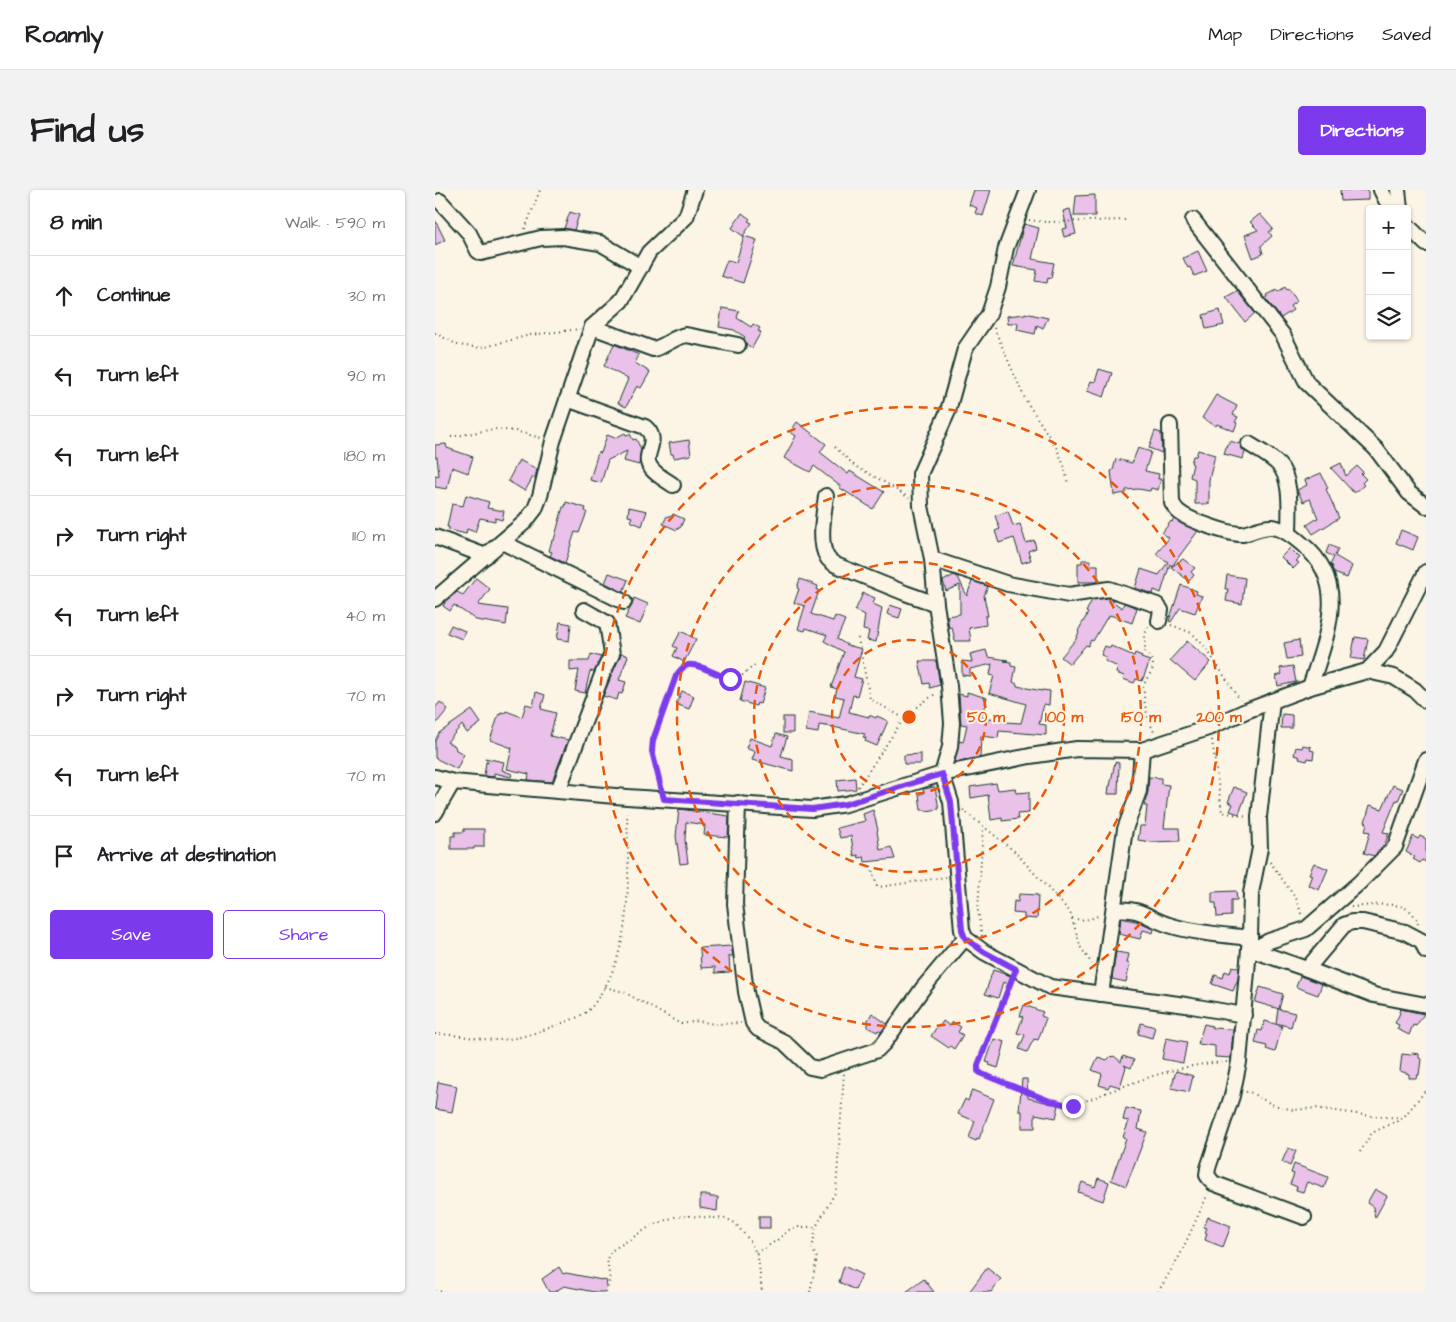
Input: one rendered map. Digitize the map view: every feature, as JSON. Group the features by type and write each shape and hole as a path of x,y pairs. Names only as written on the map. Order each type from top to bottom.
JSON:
{"street":[{"path":"435,599 525,522 535,509 540,496 553,441 592,327 621,301 649,252 686,217 695,190"},
{"path":"1381,190 1389,205"},
{"path":"1399,190 1400,205"},
{"path":"1024,191 1006,248 998,287 989,314 965,349 948,411 921,474 921,506 932,559 936,604 949,686 952,723 950,747 942,774 951,802 962,930 965,938 984,952 1050,987 1186,1005 1244,1015"},
{"path":"441,199 469,233 478,251 481,253 541,238 563,237 600,243 641,266"},
{"path":"1193,220 1283,335 1307,383 1376,449 1409,493 1426,506"},
{"path":"1411,229 1426,244"},
{"path":"592,327 653,349 660,348 679,336 686,335 738,345"},
{"path":"567,399 645,427 651,432 652,439 648,460 650,467 673,485"},
{"path":"1171,425 1172,503 1178,512 1195,522 1233,533 1241,534 1272,527 1289,534 1313,553 1326,576 1331,600 1329,628 1310,687"},
{"path":"1249,444 1278,464 1284,473 1288,485 1289,534"},
{"path":"826,496 823,550 828,559 836,565 936,604"},
{"path":"435,538 486,556"},
{"path":"502,542 624,602"},
{"path":"932,559 1008,584 1069,595 1109,589 1157,605 1161,610 1159,620"},
{"path":"1367,671 1386,651 1426,572"},
{"path":"558,791 602,675 612,654 607,623 584,610"},
{"path":"435,777 453,782 627,797 812,809 846,804 942,774 1030,756 1077,749 1142,750 1208,728 1310,687 1367,671 1394,677 1415,690 1426,701"},
{"path":"1272,701 1259,817 1260,848 1251,894 1250,946 1239,1062 1232,1096 1207,1175 1213,1183 1304,1217"},
{"path":"1101,994 1125,829 1139,791 1142,750"},
{"path":"1250,946 1306,929 1359,883 1395,847 1426,760"},
{"path":"435,813 453,782"},
{"path":"738,803 735,904 745,992 753,1023 758,1029 784,1042 810,1067 820,1068 877,1050 923,988 965,938"},
{"path":"1115,908 1128,908 1142,912 1169,925 1250,946 1374,995 1426,1004"},
{"path":"1307,968 1344,925 1352,922 1363,922 1405,932 1424,946"}],"path":[{"path":"520,243 540,190"},
{"path":"1017,216 1027,220 1045,222 1125,220"},
{"path":"989,314 1001,347 1025,399 1056,447 1064,465 1068,484"},
{"path":"435,333 458,345 481,348 530,335 592,327"},
{"path":"451,437 494,429 515,431 553,441"},
{"path":"835,447 855,466 886,483 921,506"},
{"path":"1161,745 1150,723 1146,709 1144,685 1153,672 1151,659 1145,652 1145,634 1150,620 1155,616 1159,620 1192,633 1206,648 1247,711"},
{"path":"858,638 870,699 904,718"},
{"path":"664,799 652,751 653,740 676,676 681,669 688,665 697,666 730,679 737,679 755,665"},
{"path":"846,804 904,718 926,700 949,686"},
{"path":"1208,728 1214,746 1222,812 1242,817 1259,817"},
{"path":"435,1034 451,1034 498,1040 524,1037 585,1013 596,1002 616,963 622,939 627,898 627,797"},
{"path":"951,802 1014,851 1070,912 1081,948 1103,978"},
{"path":"983,826 978,912 984,952"},
{"path":"1260,848 1297,900 1306,929"},
{"path":"871,866 879,888 958,875"},
{"path":"1333,904 1345,907 1397,905 1405,907 1416,916 1424,946"},
{"path":"1073,918 1079,920 1093,919 1115,908"},
{"path":"1016,969 978,1065 978,1071 982,1074 1050,1101 1057,1101 1063,1106 1073,1106 1154,1076 1207,1063 1239,1062"},
{"path":"605,987 624,992 681,1024 698,1021 714,1024 753,1023"},
{"path":"810,1292 817,1258 812,1249 816,1227 836,1191 845,1061"},
{"path":"1360,1152 1372,1133 1403,1118 1426,1090"},
{"path":"1232,1096 1248,1091 1271,1104 1293,1110 1316,1108 1371,1116 1403,1118"},
{"path":"1158,1292 1180,1255 1213,1183"},
{"path":"607,1292 610,1280 607,1259 611,1251 651,1226 674,1217 690,1216 727,1219 735,1223 750,1241 758,1257 762,1292"},
{"path":"756,1253 776,1241 789,1230 797,1227 816,1227"},
{"path":"435,1290 445,1292"}],"building":[{"path":"974,190 991,190 983,216 975,213 977,208 969,205"},
{"path":"1340,190 1368,190 1368,200 1341,201"},
{"path":"1095,195 1095,216 1074,216 1076,196"},
{"path":"1070,209 1076,234 1064,237 1062,229 1067,228 1063,211"},
{"path":"570,212 579,215 574,230 564,228"},
{"path":"742,213 752,223 743,236 732,228"},
{"path":"1260,214 1273,229 1269,232 1272,236 1261,246 1263,254 1253,258 1245,235 1258,230 1250,222"},
{"path":"435,220 445,240 435,245"},
{"path":"1024,224 1039,228 1032,259 1054,263 1051,278 1048,277 1047,283 1035,281 1037,270 1013,266"},
{"path":"744,236 757,240 743,283 721,276 727,260 736,262"},
{"path":"1198,251 1207,271 1194,276 1183,258"},
{"path":"1285,287 1287,290 1289,289 1297,301 1290,306 1293,310 1281,318 1265,298 1268,297 1267,295 1277,290 1278,292"},
{"path":"1237,291 1255,313 1245,322 1226,297"},
{"path":"722,308 739,311 737,318 751,327 753,324 760,328 758,331 761,332 752,348 746,344 745,337 734,330 719,327"},
{"path":"1220,310 1224,325 1206,329 1203,315"},
{"path":"1025,313 1048,318 1043,328 1037,325 1035,334 1017,330 1018,323 1008,324 1007,316"},
{"path":"614,344 639,355 635,363 650,372 641,388 637,386 626,407 618,403 628,379 604,366"},
{"path":"1099,369 1112,373 1104,397 1087,391 1091,381 1095,382"},
{"path":"1216,395 1237,406 1233,415 1238,417 1235,422 1237,423 1234,431 1217,424 1216,426 1202,418"},
{"path":"797,422 826,444 820,452 848,474 850,471 884,492 873,509 840,488 840,486 814,466 810,472 784,458 796,436 790,432"},
{"path":"1155,431 1161,433 1162,453 1149,448"},
{"path":"625,433 626,435 630,434 633,440 636,439 641,449 639,465 624,461 627,451 608,460 601,483 590,480 598,452 601,453 607,435 615,438"},
{"path":"689,440 691,455 674,458 673,454 671,454 669,443"},
{"path":"1230,441 1240,444 1245,452 1243,459 1224,454"},
{"path":"446,444 447,448 473,457 468,473 452,467 447,489 435,487 435,475 439,476 437,457 435,457 435,445"},
{"path":"1138,448 1151,452 1145,471 1159,474 1158,479 1161,479 1158,490 1151,488 1150,491 1126,490 1126,493 1114,495 1111,471 1116,459 1132,463"},
{"path":"1198,450 1215,455 1209,480 1209,504 1195,504 1195,479 1190,477 1193,456 1196,456"},
{"path":"519,460 537,469 535,478 533,477 525,491 508,481"},
{"path":"1341,463 1346,476 1357,466 1363,472 1361,474 1366,479 1362,483 1364,485 1356,492 1353,492 1331,468"},
{"path":"1321,473 1339,518 1313,534 1307,525 1318,518 1310,499 1303,502 1297,490 1307,485 1305,480"},
{"path":"466,495 489,502 487,508 504,511 502,520 495,518 495,521 480,518 475,532 467,529 466,534 449,530 449,527 447,527 452,504 463,506"},
{"path":"566,502 586,508 585,511 587,512 579,533 575,532 565,563 550,556 552,552 549,551"},
{"path":"629,507 647,511 642,526 630,521 632,517 628,516"},
{"path":"1008,511 1013,526 1020,524 1026,543 1034,540 1036,548 1028,551 1031,560 1022,563 1014,538 999,543 995,531 1000,529 995,516"},
{"path":"673,514 684,519 677,530 663,524 667,516 671,517"},
{"path":"1174,519 1198,531 1172,566 1170,564 1161,593 1154,590 1153,594 1135,588 1141,569 1159,575 1168,562 1156,554 1169,538 1162,533"},
{"path":"1401,530 1418,537 1413,550 1396,543"},
{"path":"1329,545 1338,549 1335,556 1352,566 1347,578 1334,573 1333,566 1330,565 1334,557 1326,553"},
{"path":"1290,548 1300,558 1296,561 1299,563 1293,569 1281,557"},
{"path":"1183,559 1195,568 1191,572 1194,575 1189,581 1171,567"},
{"path":"1082,560 1090,560 1090,565 1098,565 1098,582 1078,582 1078,563 1082,563"},
{"path":"609,573 628,580 623,592 605,583"},
{"path":"954,575 958,577 967,596 972,581 988,586 984,596 988,616 985,616 986,625 969,628 971,641 955,641 952,627 949,628 947,616 960,614 960,585 946,591 943,581"},
{"path":"1227,575 1245,578 1242,604 1226,601 1228,589 1225,589"},
{"path":"476,578 490,589 478,605 508,609 506,625 476,620 454,605 450,611 443,606 457,592 463,595"},
{"path":"800,579 818,586 817,590 819,591 811,614 833,621 835,616 845,620 837,639 847,645 862,649 854,677 862,679 857,696 853,695 849,712 876,718 877,716 888,721 877,746 865,741 866,738 863,737 865,734 833,727 819,725 818,733 806,731 809,712 839,718 844,698 835,696 837,689 831,687 844,652 824,641 827,635 806,628 805,631 798,629 805,606 794,603"},
{"path":"1181,585 1197,591 1196,594 1202,596 1195,613 1180,608 1171,622 1169,621"},
{"path":"863,593 875,598 873,604 882,608 876,642 867,640 869,631 863,630 865,615 855,611"},
{"path":"634,598 648,604 640,624 625,618"},
{"path":"1108,598 1122,608 1124,603 1137,608 1132,623 1110,615 1093,641 1091,640 1088,646 1086,645 1070,664 1061,657 1076,639 1092,600"},
{"path":"890,605 902,609 899,618 887,614"},
{"path":"560,622 571,624 569,641 557,639"},
{"path":"451,625 465,631 462,639 447,633"},
{"path":"681,631 696,639 684,662 673,656 677,648 673,646"},
{"path":"1355,637 1368,639 1364,660 1351,658"},
{"path":"1299,640 1301,657 1287,659 1284,643"},
{"path":"1187,641 1211,662 1195,681 1170,660"},
{"path":"1105,646 1110,648 1111,646 1134,656 1135,653 1142,656 1141,658 1150,661 1142,681 1136,679 1134,683 1123,679 1124,676 1116,673 1118,667 1105,661 1106,657 1101,655"},
{"path":"986,650 988,657 1008,660 1004,661 1011,662 1011,666 1016,667 1013,682 1017,686 1050,691 1049,705 1044,704 1039,724 1046,725 1046,735 999,731 998,738 981,736 980,757 955,762 959,741 963,742 967,725 961,724 959,694 967,696 967,692 987,698 981,717 1021,723 1026,704 989,693 994,676 990,675 992,664 970,669 970,676 962,675 962,661 972,662 970,654"},
{"path":"621,653 628,656 619,680 626,682 622,694 619,693 617,700 603,696"},
{"path":"591,654 601,657 594,672 590,671 585,693 575,691 579,670 570,671 570,661 589,661"},
{"path":"919,661 936,661 940,685 930,688 929,683 924,684"},
{"path":"1293,666 1296,682 1278,686 1276,676 1282,674 1280,668"},
{"path":"745,682 765,688 760,704 757,703 756,706 740,701"},
{"path":"682,691 694,696 689,709 676,704"},
{"path":"536,692 545,695 541,709 556,713 550,736 568,740 552,782 528,780 529,774 507,769 512,748 490,740 499,714 506,711 522,717 526,704 533,706"},
{"path":"440,702 448,709 435,725 435,708"},
{"path":"472,710 481,723 467,733 462,725 447,742 464,754 457,769 435,758 435,741 439,733"},
{"path":"1282,714 1292,715 1292,728 1281,728"},
{"path":"783,717 793,717 793,733 783,733"},
{"path":"776,734 787,737 781,756 793,759 793,771 752,760 755,752 746,748 750,738 772,746"},
{"path":"1303,745 1311,747 1310,750 1314,751 1313,759 1308,758 1307,761 1299,759 1300,757 1294,755 1296,747 1302,748"},
{"path":"921,754 921,764 904,764 904,755"},
{"path":"485,758 504,762 502,770 512,774 511,777 494,773 494,777 484,776 486,762 488,763"},
{"path":"1115,762 1119,763 1118,794 1108,794 1109,786"},
{"path":"1149,777 1161,778 1161,784 1169,785 1164,828 1179,828 1180,841 1151,842 1138,840 1140,826 1145,826 1147,806 1144,806 1148,792"},
{"path":"855,778 856,789 838,791 837,780"},
{"path":"996,783 998,790 1015,788 1016,793 1029,792 1029,813 1017,814 1018,819 1002,821 1002,818 991,820 988,795 971,798 970,787"},
{"path":"1393,785 1403,789 1398,801 1396,800 1383,832 1389,833 1385,844 1374,856 1364,853 1370,832 1365,831 1367,823 1365,822 1370,805 1382,809"},
{"path":"935,787 939,809 921,810 919,794 924,793 923,789"},
{"path":"1234,787 1247,792 1239,814 1230,811 1233,804 1228,802"},
{"path":"679,809 729,816 728,837 704,835 705,825 686,822 685,840 688,863 680,864 676,836"},
{"path":"873,810 880,850 891,847 895,859 865,862 864,857 854,856 851,836 840,838 837,828 865,821 863,814"},
{"path":"464,829 484,829 484,847 451,849 451,836 455,836 455,832 464,832"},
{"path":"1413,836 1418,839 1420,836 1426,839 1426,862 1422,860 1420,863 1413,859 1415,857 1406,852"},
{"path":"1314,863 1328,869 1319,890 1308,885 1312,875 1309,874"},
{"path":"1236,891 1237,900 1231,900 1231,916 1217,917 1216,903 1212,903 1212,892"},
{"path":"1019,894 1038,895 1037,919 1024,918 1024,914 1013,913 1014,901 1018,902"},
{"path":"1121,918 1140,922 1154,929 1153,933 1143,930 1140,939 1119,934"},
{"path":"731,946 733,956 729,956 730,972 715,973 715,967 701,968 700,948"},
{"path":"1116,952 1129,954 1127,963 1130,964 1126,982 1112,979"},
{"path":"1232,966 1239,968 1238,979 1233,991 1212,984 1215,975 1223,978 1225,971 1230,973"},
{"path":"993,970 1011,976 1009,984 1003,982 998,998 985,994"},
{"path":"1300,976 1322,984 1318,995 1296,987"},
{"path":"1260,987 1283,994 1279,1009 1255,1002"},
{"path":"1024,1005 1043,1012 1041,1016 1046,1018 1038,1040 1034,1039 1027,1052 1019,1049 1025,1035 1017,1033 1023,1017 1020,1016"},
{"path":"1278,1009 1295,1013 1291,1027 1276,1023"},
{"path":"1400,1009 1424,1014 1416,1026 1413,1025 1409,1035 1397,1029 1399,1025 1395,1023"},
{"path":"872,1013 887,1024 881,1032 867,1027 869,1023 867,1022"},
{"path":"943,1021 950,1026 953,1022 961,1027 958,1032 963,1035 954,1049 950,1046 949,1048 931,1036"},
{"path":"1265,1021 1282,1026 1275,1052 1266,1049 1267,1046 1255,1043 1258,1030 1262,1031"},
{"path":"1141,1023 1155,1027 1152,1038 1138,1034"},
{"path":"1204,1024 1212,1026 1212,1028 1233,1029 1231,1058 1215,1057 1215,1046 1198,1044"},
{"path":"1166,1038 1187,1042 1183,1063 1162,1059"},
{"path":"994,1039 1005,1042 998,1068 986,1062"},
{"path":"1412,1053 1419,1054 1421,1059 1419,1075 1416,1078 1409,1078 1409,1074 1400,1071 1402,1054 1411,1055"},
{"path":"1114,1056 1121,1062 1123,1056 1134,1060 1131,1068 1124,1065 1126,1067 1120,1087 1110,1084 1108,1088 1099,1085 1102,1074 1092,1070 1098,1057 1107,1060"},
{"path":"1176,1071 1193,1076 1189,1092 1171,1088"},
{"path":"1022,1079 1027,1079 1028,1098 1059,1105 1056,1118 1035,1114 1035,1128 1022,1128 1022,1111 1019,1111"},
{"path":"438,1082 457,1086 452,1112 435,1109"},
{"path":"972,1090 994,1099 979,1139 977,1138 976,1141 969,1138 975,1121 958,1114 965,1099 968,1101"},
{"path":"1126,1108 1141,1111 1138,1129 1147,1132 1126,1186 1111,1180 1126,1139 1123,1137 1129,1121 1123,1120"},
{"path":"1288,1148 1296,1151 1290,1166 1282,1162"},
{"path":"1294,1164 1328,1177 1324,1188 1307,1182 1303,1192 1296,1190 1297,1187 1290,1184 1294,1174 1291,1173"},
{"path":"1098,1178 1109,1182 1103,1201 1078,1192 1082,1182 1095,1187"},
{"path":"1375,1189 1387,1196 1375,1218 1373,1207 1367,1203"},
{"path":"700,1195 718,1197 717,1211 700,1208"},
{"path":"759,1216 770,1216 770,1228 759,1228"},
{"path":"1208,1217 1231,1226 1223,1247 1205,1240 1207,1228 1204,1227"},
{"path":"844,1266 862,1275 855,1290 839,1282"},
{"path":"559,1267 563,1274 607,1281 605,1292 594,1292 564,1286 554,1292 549,1292 542,1279"},
{"path":"987,1268 1001,1279 991,1292 969,1292"},
{"path":"924,1279 934,1292 906,1292"}],"route":[{"path":"730,679 697,666 688,665 681,669 676,676 653,740 652,751 664,799 812,809 846,804 942,774 951,802 962,930 965,938 984,952 1016,969 978,1065 978,1071 1050,1101 1057,1101 1063,1106 1073,1106"}]}
